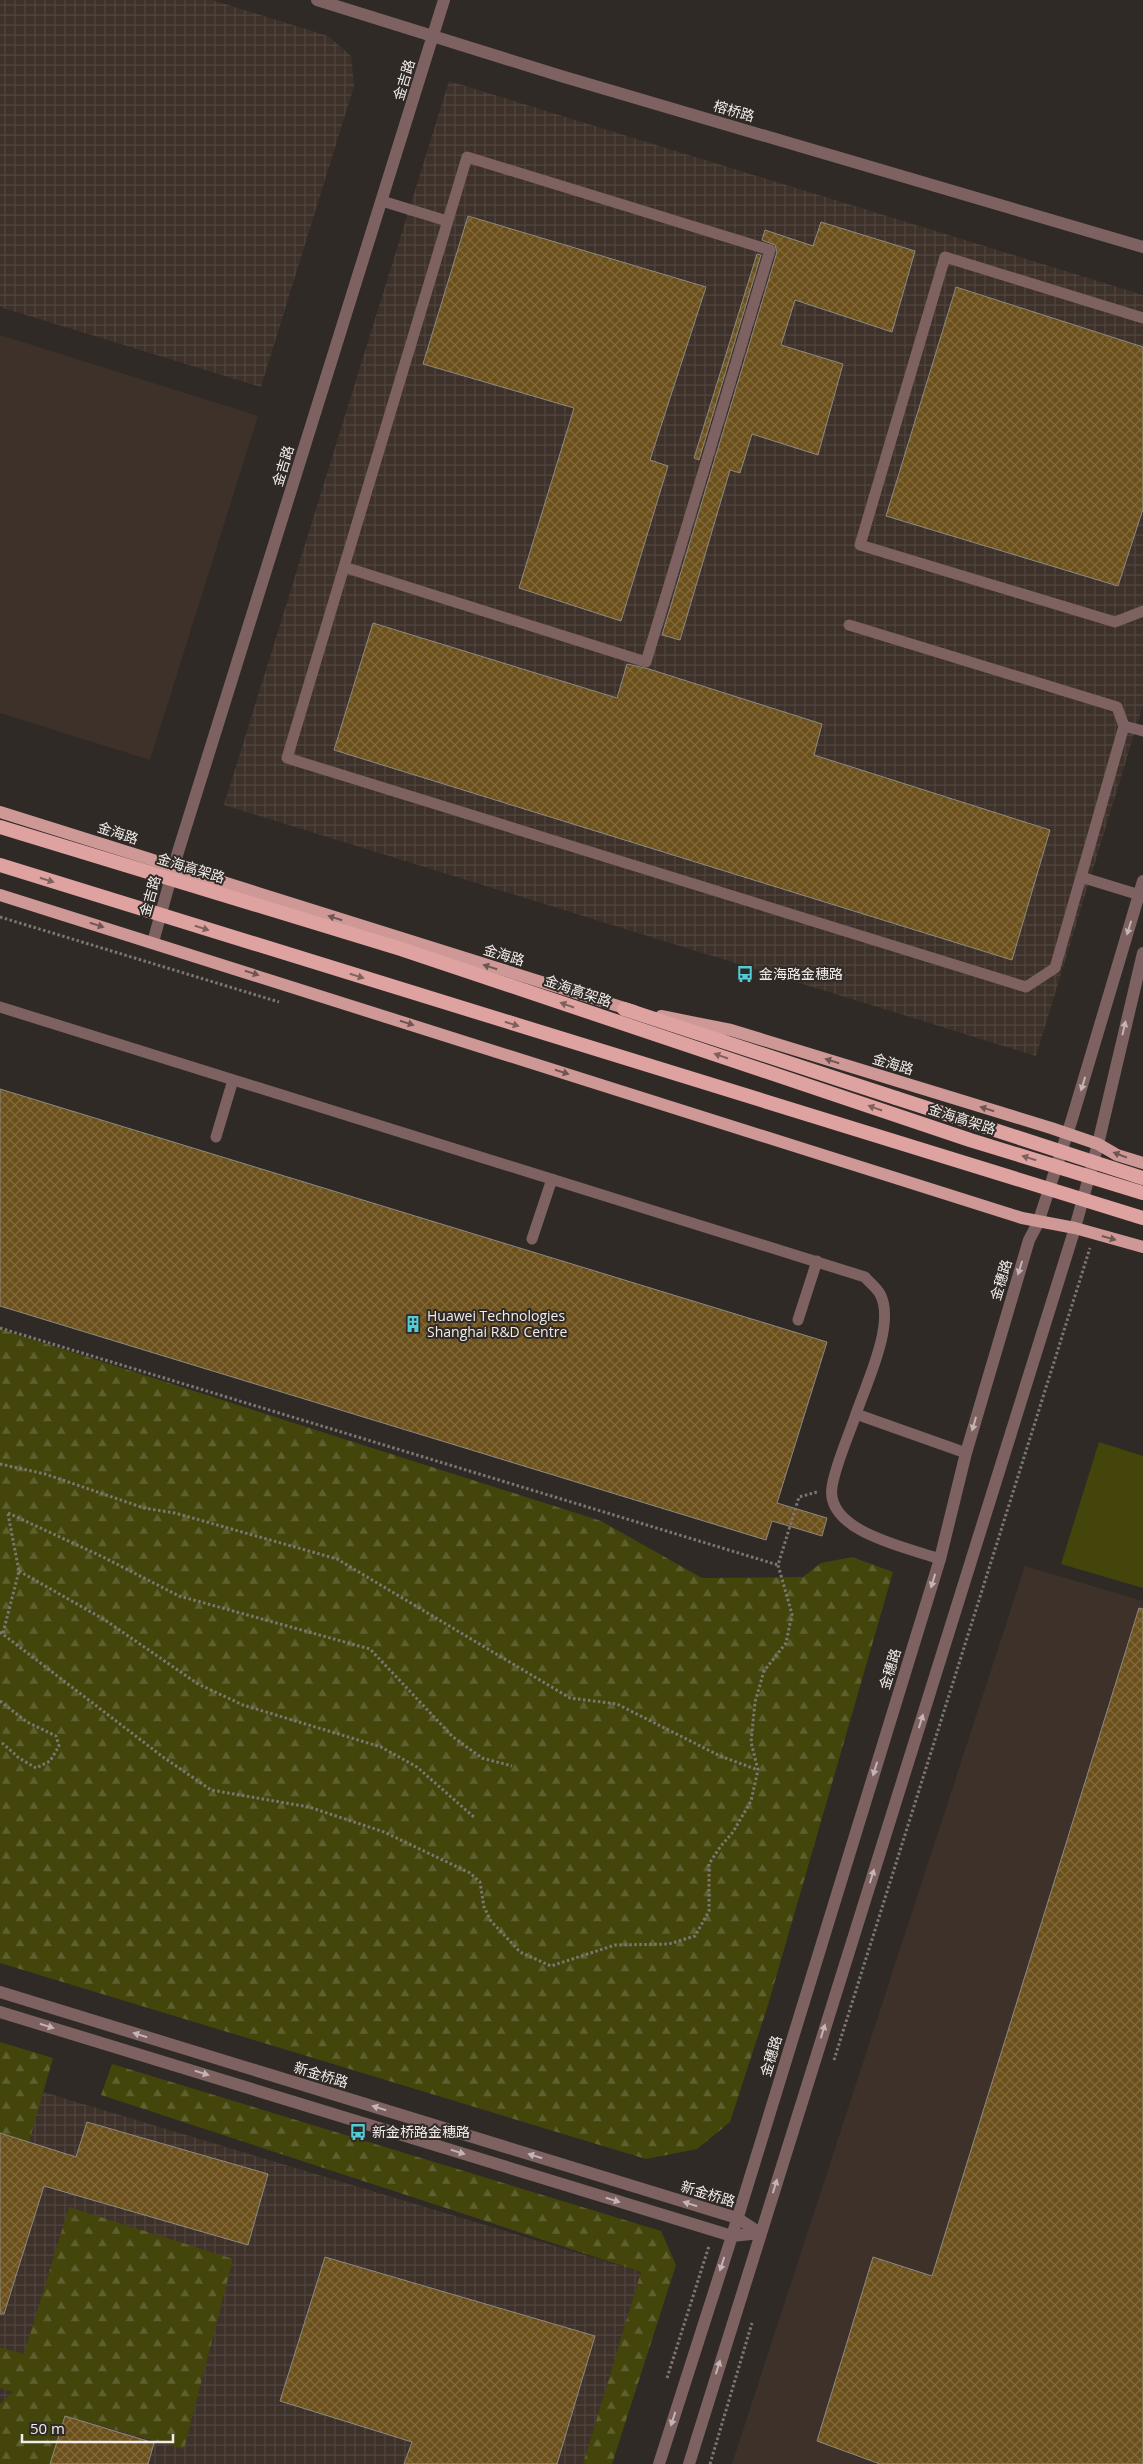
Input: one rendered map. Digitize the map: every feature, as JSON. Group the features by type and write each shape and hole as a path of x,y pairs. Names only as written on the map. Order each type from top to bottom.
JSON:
{"highway":[{"name":"金海高架路","path":"0,827 401,949 970,1140 1143,1193"},
{"path":"0,866 1143,1218"},
{"path":"624,1008 1143,1178"}],"main road":[{"name":"金海路","path":"0,812 624,1008 731,1030 1098,1144 1117,1155 1143,1163"},
{"path":"0,895 1038,1222 1075,1228 1143,1248"}],"street":[{"name":"榕桥路","path":"317,0 561,76 1143,247"},
{"name":"金吉路","path":"153,942 174,868 444,0"},
{"name":"金穗路","path":"659,2464 732,2236 940,1558 966,1453 1029,1240 1038,1222 1067,1134 1141,895 1143,882"},
{"path":"689,2464 1075,1228 1098,1144 1143,953"},
{"name":"新金桥路","path":"0,1992 736,2218 760,2233"},
{"path":"0,2012 732,2236 760,2233"}],"lane":[{"path":"344,567 646,662 770,250 467,157 447,221 287,758 1026,987 1055,968 1124,726 1117,706 849,625"},
{"path":"382,201 447,221"},
{"path":"1143,318 945,257 860,545 1115,622 1143,611"},
{"path":"1124,726 1143,731"},
{"path":"1081,877 1141,895"},
{"path":"0,1008 865,1277 880,1294 886,1315 883,1336 831,1489 835,1507 849,1522 865,1534 940,1558"},
{"path":"216,1137 233,1080"},
{"path":"532,1239 552,1179"},
{"path":"798,1320 816,1261"},
{"path":"856,1414 966,1453"}],"path":[{"path":"832,2067 1094,1234"},
{"path":"0,1328 778,1565"},
{"path":"0,1464 45,1474 144,1508 175,1513 338,1559 570,1698 617,1704 720,1756 758,1770"},
{"path":"512,1766 482,1758 453,1737 370,1649 179,1596 103,1557 8,1513 19,1572 2,1632 163,1757 211,1790 309,1807 384,1832 470,1873 480,1882 484,1907 491,1921 520,1952 551,1966 616,1946 669,1944 694,1936 709,1911 709,1864 733,1832 751,1800 758,1770 751,1742 756,1702 764,1671 786,1643 792,1614 778,1565 799,1497 831,1489"},
{"path":"19,1572 105,1620 198,1684 243,1705 381,1747 417,1767 475,1818"},
{"path":"0,1701 27,1722 56,1736 59,1746 50,1761 36,1768 19,1758 0,1741"},
{"path":"710,2464 752,2322"}],"shaded area":[{"path":"0,0 212,0 328,36 351,56 354,86 261,387 0,307"},
{"path":"449,81 1143,295 1143,705 1036,1056 224,805"},
{"path":"0,335 258,416 150,760 0,713"},
{"path":"1025,1566 1143,1601 1143,2464 732,2464"},
{"path":"0,2079 641,2272 584,2464 0,2464"}],"green space":[{"path":"0,1329 601,1521 702,1578 803,1577 821,1563 852,1557 893,1572 768,2005 730,2122 697,2149 646,2159 0,1963"},
{"path":"1099,1442 1143,1456 1143,1588 1061,1564"},
{"path":"0,2042 53,2058 29,2142 0,2134"},
{"path":"112,2064 661,2231 676,2265 612,2464 583,2464 641,2272 101,2095"},
{"path":"69,2207 233,2259 184,2449 66,2416 50,2464 0,2464 0,2404 13,2392 0,2388 0,2347 24,2354"}],"building":[{"path":"468,216 706,287 650,460 668,466 621,621 519,588 574,408 423,364"},
{"path":"821,222 915,251 892,332 795,300 781,345 843,364 818,455 752,434 740,473 730,470 680,640 662,635 777,252 775,245 762,240 765,230 813,246"},
{"path":"757,254 761,255 699,460 694,458"},
{"path":"956,287 1143,347 1143,509 1118,586 886,516"},
{"path":"373,623 617,698 627,664 649,669 822,724 814,755 1050,830 1012,960 334,750"},
{"name":"Huawei Technologies Shanghai R&D Centre","path":"0,1089 827,1342 777,1503 827,1518 822,1536 772,1521 766,1540 0,1306"},
{"path":"1139,1608 1143,1609 1143,2464 880,2464 817,2441 873,2257 932,2276"},
{"path":"87,2122 268,2174 248,2245 44,2186 4,2314 0,2314 0,2133 76,2157"},
{"path":"325,2257 595,2336 557,2464 404,2464 412,2442 280,2401"},
{"path":"65,2416 154,2443 148,2464 50,2464"}],"place":[{"name":"金海路金穗路","path":"745,974"},
{"name":"Huawei Technologies Shanghai R&D Centre","path":"413,1324"},
{"name":"新金桥路金穗路","path":"358,2132"}]}
